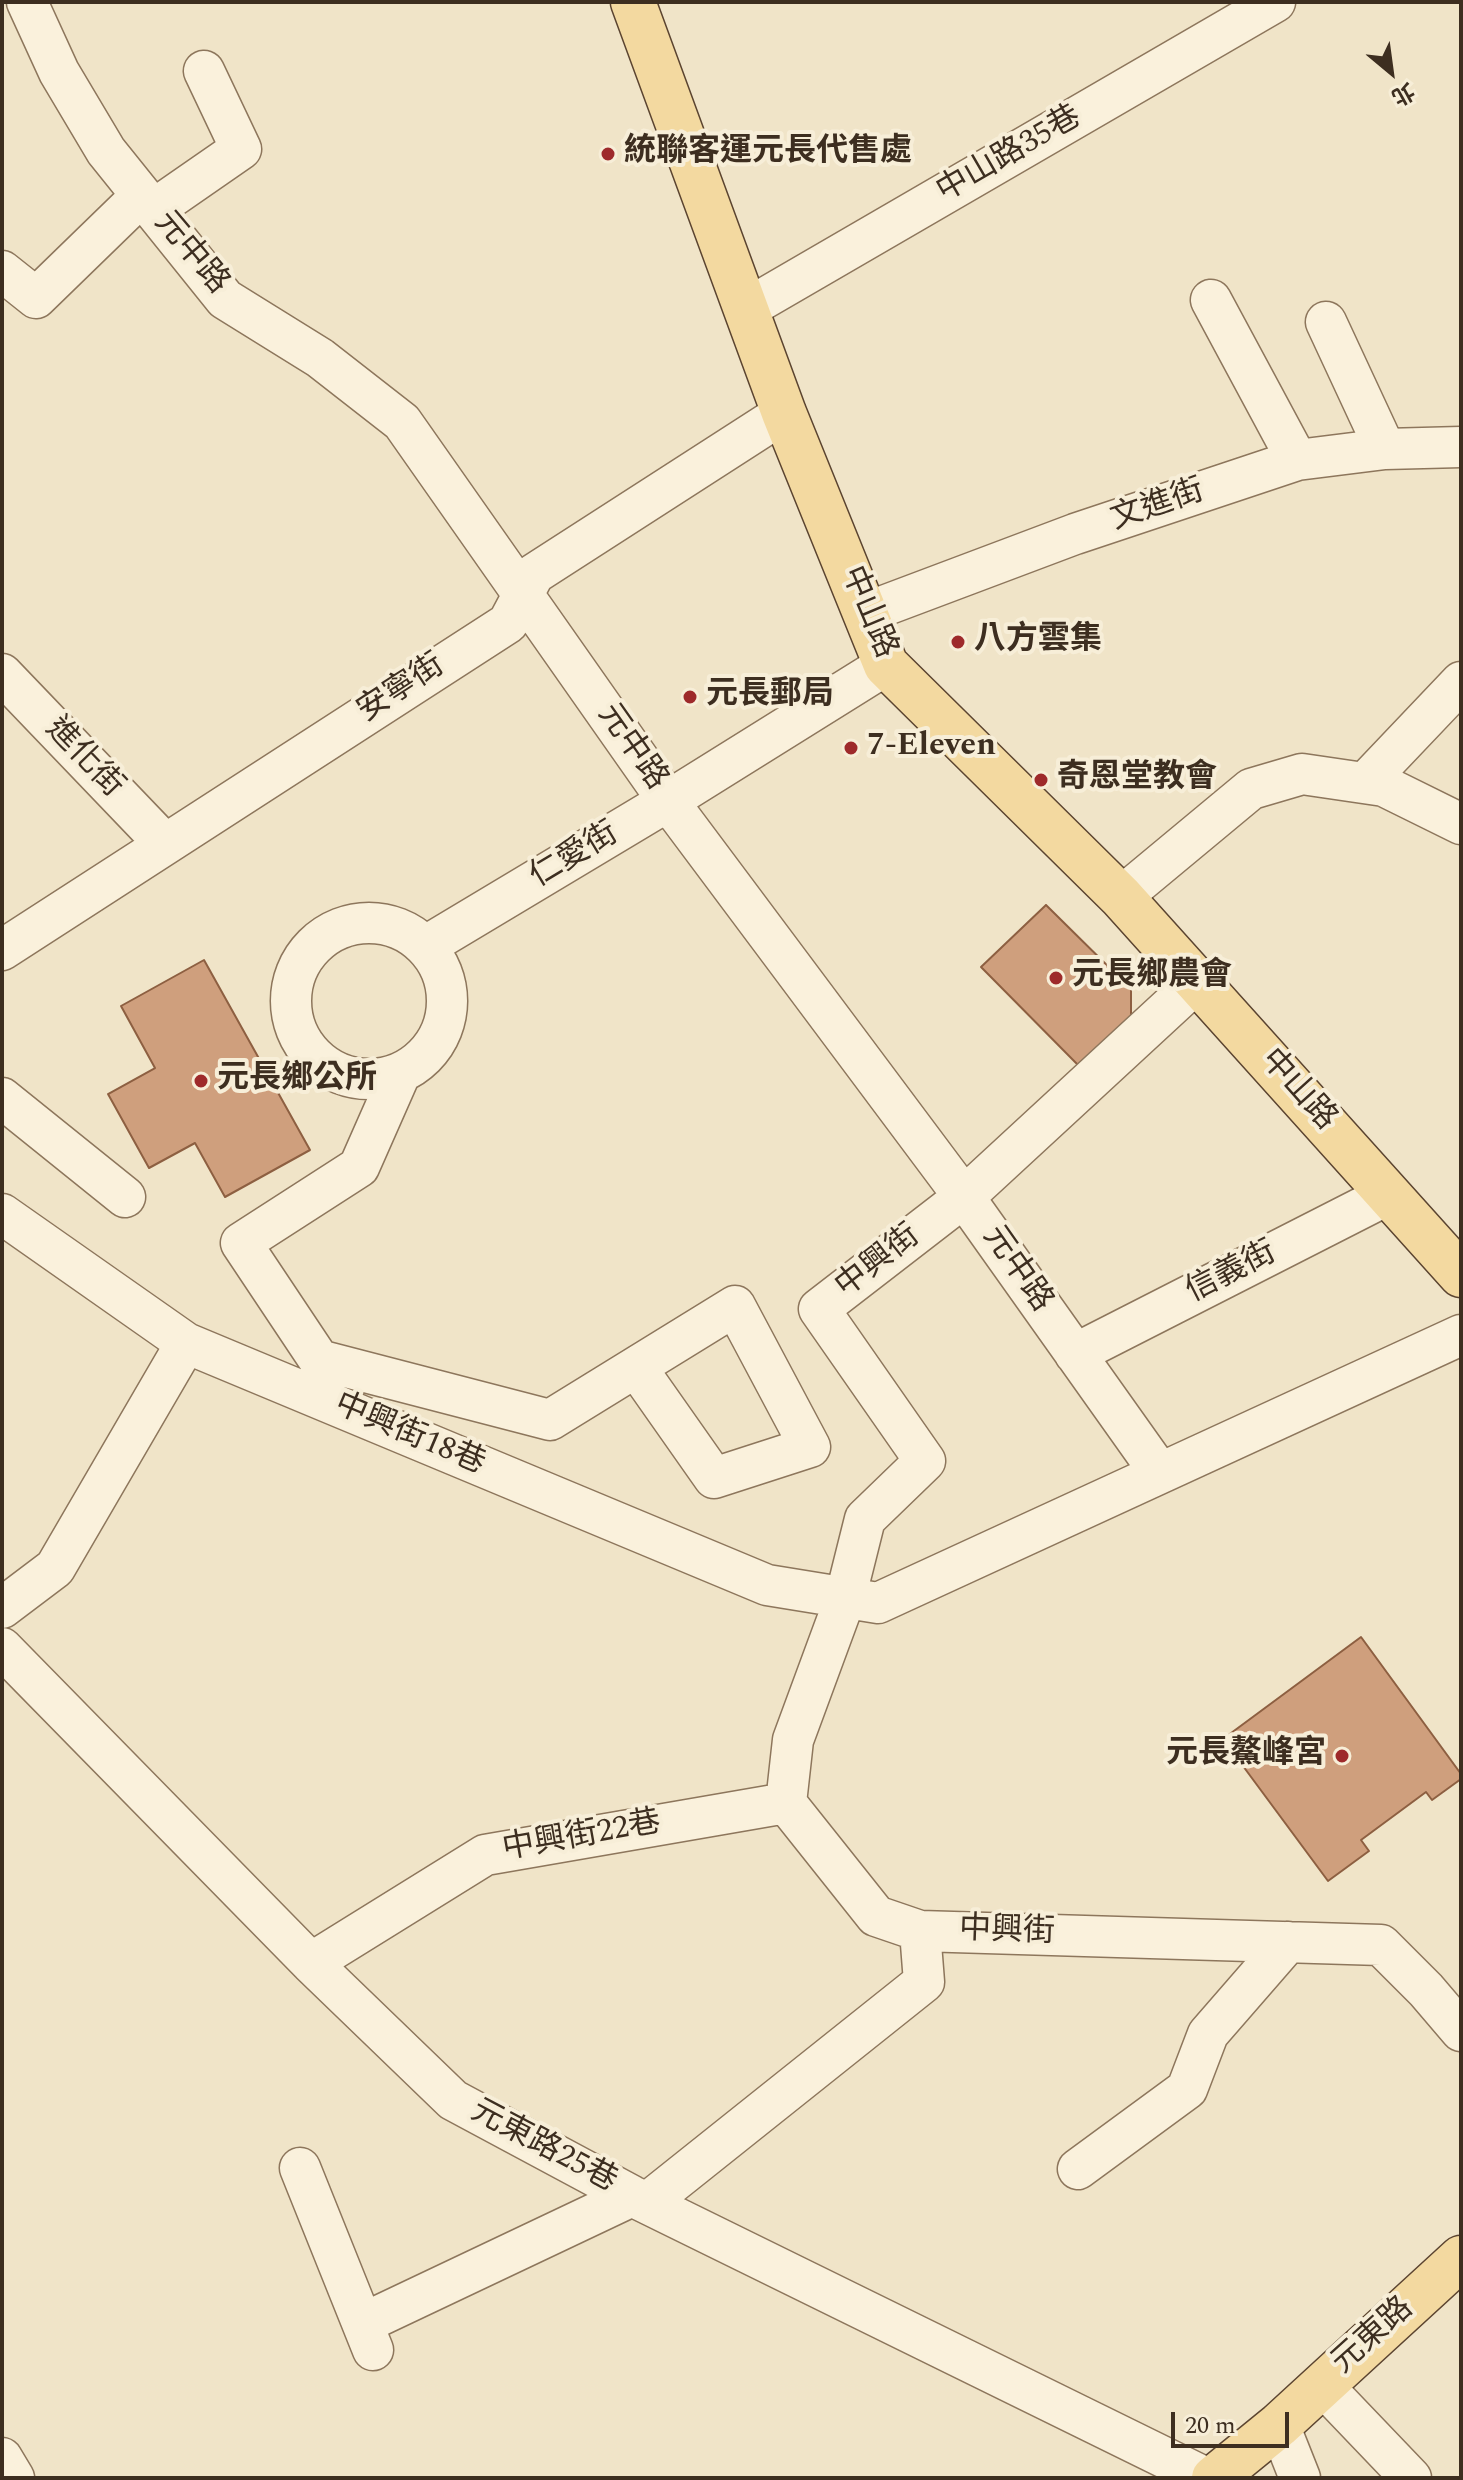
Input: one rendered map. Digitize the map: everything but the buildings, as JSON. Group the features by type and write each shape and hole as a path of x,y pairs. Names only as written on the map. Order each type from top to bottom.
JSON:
{"main road":[{"name":"中山路","path":"633,2 784,413 886,665 1121,897 1461,1275"},
{"name":"元東路","path":"1214,2478 1279,2425 1461,2258"}],"street":[{"name":"元中路","path":"27,2 59,72 106,151 225,299 320,358 402,422 668,801 964,1197 1160,1473"},
{"name":"中山路35巷","path":"746,309 1275,2"},
{"path":"2,271 36,298 147,203 241,149 204,71"},
{"path":"1211,300 1297,460"},
{"path":"1326,322 1385,449"},
{"name":"安寧街","path":"2,950 508,623 534,574 784,413"},
{"name":"文進街","path":"865,613 1075,534 1297,460 1385,449 1461,447"},
{"name":"仁愛街","path":"426,946 668,801 886,665"},
{"name":"進化街","path":"2,674 164,843"},
{"path":"1365,783 1461,682"},
{"path":"1121,897 1251,789 1302,774 1384,786 1461,824"},
{"path":"369,922 400,928 426,946 443,970 448,1001 442,1031 425,1056 400,1074 371,1080 341,1075 316,1059 298,1036 290,1005 295,974 312,947 338,929 369,922"},
{"name":"中興街","path":"1198,981 964,1197 819,1309 925,1461 865,1519 845,1599 793,1740 786,1803 876,1916 920,1931 1381,1945 1461,2031"},
{"path":"400,1074 359,1167 241,1243 319,1360 550,1420 636,1367 735,1306 810,1447 714,1478 636,1367"},
{"path":"2,1098 125,1197"},
{"name":"信義街","path":"1075,1354 1389,1194"},
{"name":"中興街18巷","path":"2,1214 186,1343 767,1585 845,1599"},
{"path":"845,1599 878,1603 1461,1335"},
{"path":"2,1608 55,1568 186,1343"},
{"name":"元東路25巷","path":"2,1648 311,1963 453,2100 640,2199 1206,2478"},
{"name":"中興街22巷","path":"311,1963 485,1855 786,1803"},
{"path":"300,2168 368,2337 640,2199 924,1982 920,1931"},
{"path":"1078,2169 1187,2089 1208,2034 1288,1942"},
{"path":"1322,2385 1411,2478"},
{"path":"1279,2425 1300,2478"},
{"path":"2,2458 14,2478"}],"place":[{"name":"統聯客運元長代售處","path":"608,154"},
{"name":"八方雲集","path":"958,642"},
{"name":"元長郵局","path":"690,697"},
{"name":"7-Eleven","path":"851,748"},
{"name":"奇恩堂教會","path":"1041,780"},
{"name":"元長鄉農會","path":"1056,978"},
{"name":"元長鄉公所","path":"201,1081"},
{"name":"元長鰲峰宮","path":"1342,1756"}]}
